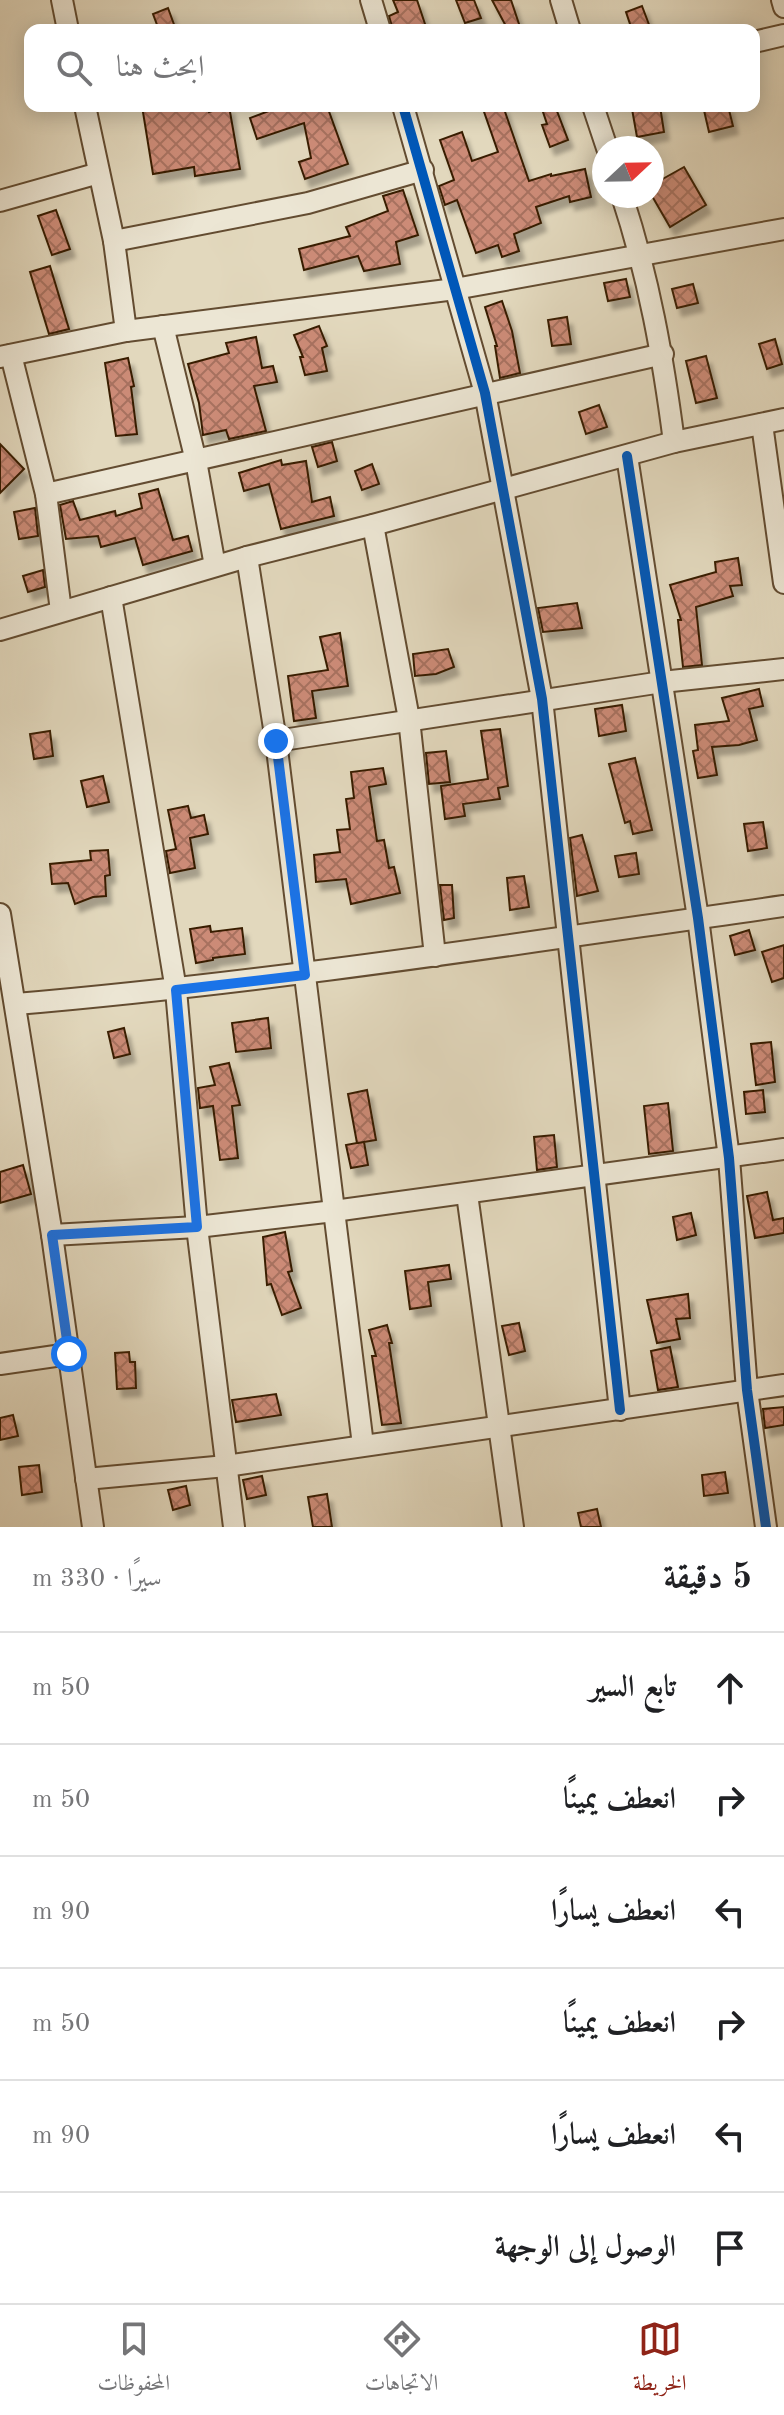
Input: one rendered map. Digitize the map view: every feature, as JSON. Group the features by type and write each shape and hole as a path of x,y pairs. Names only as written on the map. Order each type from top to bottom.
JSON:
{"street":[{"path":"62,0 67,24"},
{"path":"371,0 378,24"},
{"path":"561,0 568,24"},
{"path":"782,0 784,7"},
{"path":"760,41 784,35"},
{"path":"86,112 114,241 126,331"},
{"path":"405,112 485,393 542,699 620,1410"},
{"path":"595,112 603,136"},
{"path":"114,241 308,203 423,170"},
{"path":"0,201 99,173"},
{"path":"626,208 642,255 663,354 674,442"},
{"path":"61,611 46,494 5,356 126,331 455,289 784,229"},
{"path":"163,326 196,461 215,566"},
{"path":"46,494 663,354"},
{"path":"0,630 247,557 674,442 784,419"},
{"path":"762,424 784,583"},
{"path":"627,456 698,918 729,1158 747,1390 766,1527"},
{"path":"373,525 409,719 435,956"},
{"path":"247,557 276,741 363,1445"},
{"path":"111,597 176,990 197,1227 234,1527"},
{"path":"276,741 542,699 784,669"},
{"path":"16,1004 305,975 784,906"},
{"path":"1,924 52,1235 93,1527"},
{"path":"52,1235 197,1227 334,1211 784,1149"},
{"path":"467,1194 513,1527"},
{"path":"0,1364 69,1354"},
{"path":"86,1479 226,1466 784,1385"}],"building":[{"path":"393,0 417,0 425,24 391,24 389,16 398,12"},
{"path":"456,0 474,0 481,18 465,23"},
{"path":"492,0 511,0 519,24 505,24"},
{"path":"642,6 649,24 630,24 626,12"},
{"path":"168,8 174,24 157,24 153,14"},
{"path":"143,112 230,112 240,169 195,176 194,167 153,174"},
{"path":"266,112 329,112 348,164 305,179 299,162 311,158 304,123 257,139 250,118"},
{"path":"484,112 505,112 529,181 585,169 591,197 570,202 569,196 536,207 541,223 514,234 519,251 502,257 498,245 476,253 457,200 445,205 439,186 454,180 440,140 462,132 472,161 498,152"},
{"path":"543,112 557,112 568,140 550,147 542,125 547,124"},
{"path":"633,112 661,112 664,132 637,136"},
{"path":"704,112 730,112 733,126 709,132"},
{"path":"684,167 706,205 670,227 659,208 664,208 664,178"},
{"path":"403,190 418,235 396,242 400,264 364,271 358,256 304,270 299,249 350,236 346,227 388,211 383,196"},
{"path":"56,210 70,249 52,255 38,216"},
{"path":"50,266 69,329 49,334 30,272"},
{"path":"626,279 630,297 608,301 604,283"},
{"path":"693,284 698,303 677,308 672,289"},
{"path":"502,301 512,331 520,373 500,378 497,346 485,307"},
{"path":"567,317 571,344 552,346 548,320"},
{"path":"319,326 327,346 322,348 327,371 305,375 300,357 303,357 294,335"},
{"path":"256,337 262,368 273,366 277,382 254,386 266,431 229,439 226,430 203,435 199,403 188,364 229,353 226,343"},
{"path":"775,339 782,364 767,369 759,344"},
{"path":"706,356 717,398 696,403 686,361"},
{"path":"128,358 134,386 131,387 137,434 116,436 105,363"},
{"path":"599,405 607,427 586,434 579,412"},
{"path":"332,442 337,461 318,467 312,447"},
{"path":"0,444 24,469 0,493"},
{"path":"281,460 282,465 306,461 312,502 330,497 334,516 281,529 269,484 244,491 239,473"},
{"path":"372,464 379,484 362,490 355,471"},
{"path":"158,489 173,540 188,536 192,551 143,565 135,538 101,547 98,536 66,539 60,505 73,501 80,520 115,511 116,516 142,508 139,494"},
{"path":"35,508 38,536 19,539 14,512"},
{"path":"738,558 742,585 730,586 733,596 696,607 702,665 683,667 678,620 681,620 670,585 716,572 715,562"},
{"path":"43,570 45,587 28,592 23,576"},
{"path":"577,603 582,628 543,632 538,608"},
{"path":"340,633 348,686 312,691 316,718 294,721 288,676 328,670 320,637"},
{"path":"448,649 454,667 436,674 415,676 413,654"},
{"path":"759,689 763,706 749,709 757,740 712,747 717,775 698,778 693,751 698,750 695,725 729,721 722,698"},
{"path":"622,705 626,731 599,736 595,709"},
{"path":"500,729 508,786 498,788 500,799 463,804 465,816 445,819 441,786 488,779 481,731"},
{"path":"50,731 53,756 34,759 30,734"},
{"path":"446,751 450,782 429,784 426,753"},
{"path":"635,758 652,830 633,834 630,821 625,823 609,764"},
{"path":"383,768 386,784 369,787 377,841 384,840 389,868 394,867 400,893 351,904 346,879 316,882 314,855 340,852 337,830 350,829 346,799 354,798 351,772"},
{"path":"103,776 109,802 87,807 81,781"},
{"path":"188,806 191,818 204,815 208,834 190,838 195,868 170,873 166,851 176,849 168,810"},
{"path":"763,822 767,848 748,851 744,824"},
{"path":"582,835 598,891 577,896 570,838"},
{"path":"108,850 110,875 105,876 106,896 75,904 68,883 52,884 50,864 91,860 90,851"},
{"path":"636,853 639,874 619,877 615,856"},
{"path":"524,876 529,907 510,910 507,878"},
{"path":"440,885 452,885 454,918 444,920"},
{"path":"210,926 211,932 242,928 245,954 196,963 190,929"},
{"path":"749,930 755,950 735,955 730,936"},
{"path":"784,945 784,978 772,982 762,952"},
{"path":"268,1018 271,1048 236,1052 232,1023"},
{"path":"124,1028 130,1054 114,1058 108,1032"},
{"path":"771,1042 775,1082 756,1085 751,1044"},
{"path":"229,1063 240,1105 232,1106 238,1158 220,1160 213,1106 200,1108 198,1088 215,1085 210,1067"},
{"path":"367,1090 376,1140 364,1142 368,1165 351,1168 346,1145 357,1143 348,1094"},
{"path":"763,1090 765,1112 746,1114 744,1092"},
{"path":"668,1103 673,1151 649,1154 644,1106"},
{"path":"554,1135 557,1167 537,1170 534,1137"},
{"path":"23,1165 31,1194 0,1203 0,1172"},
{"path":"767,1192 773,1220 784,1218 784,1233 755,1238 747,1196"},
{"path":"691,1213 696,1235 677,1240 673,1217"},
{"path":"285,1232 292,1271 288,1272 301,1308 282,1315 271,1284 267,1285 263,1237"},
{"path":"449,1265 451,1279 428,1282 431,1306 410,1309 405,1271"},
{"path":"688,1294 690,1318 676,1319 680,1339 657,1343 647,1300"},
{"path":"519,1323 525,1351 509,1355 502,1326"},
{"path":"387,1325 392,1343 389,1343 401,1423 382,1425 372,1356 376,1356 369,1330"},
{"path":"670,1347 678,1387 658,1390 651,1351"},
{"path":"129,1352 130,1362 135,1362 136,1388 117,1389 115,1353"},
{"path":"276,1394 281,1415 236,1422 232,1400"},
{"path":"784,1407 784,1425 765,1428 763,1409"},
{"path":"13,1415 18,1436 0,1440 0,1418"},
{"path":"39,1465 42,1492 22,1495 19,1467"},
{"path":"725,1472 728,1493 704,1496 702,1475"},
{"path":"262,1476 266,1495 247,1499 243,1480"},
{"path":"186,1486 190,1505 173,1510 168,1490"},
{"path":"327,1494 332,1527 313,1527 308,1497"},
{"path":"597,1509 601,1527 581,1527 578,1513"}],"cycle path":[{"path":"405,112 485,393 542,699 620,1410"},
{"path":"627,456 698,918 729,1158 747,1390 766,1527"}],"route":[{"path":"69,1354 52,1235 197,1227 176,990 305,975 276,741"}]}
